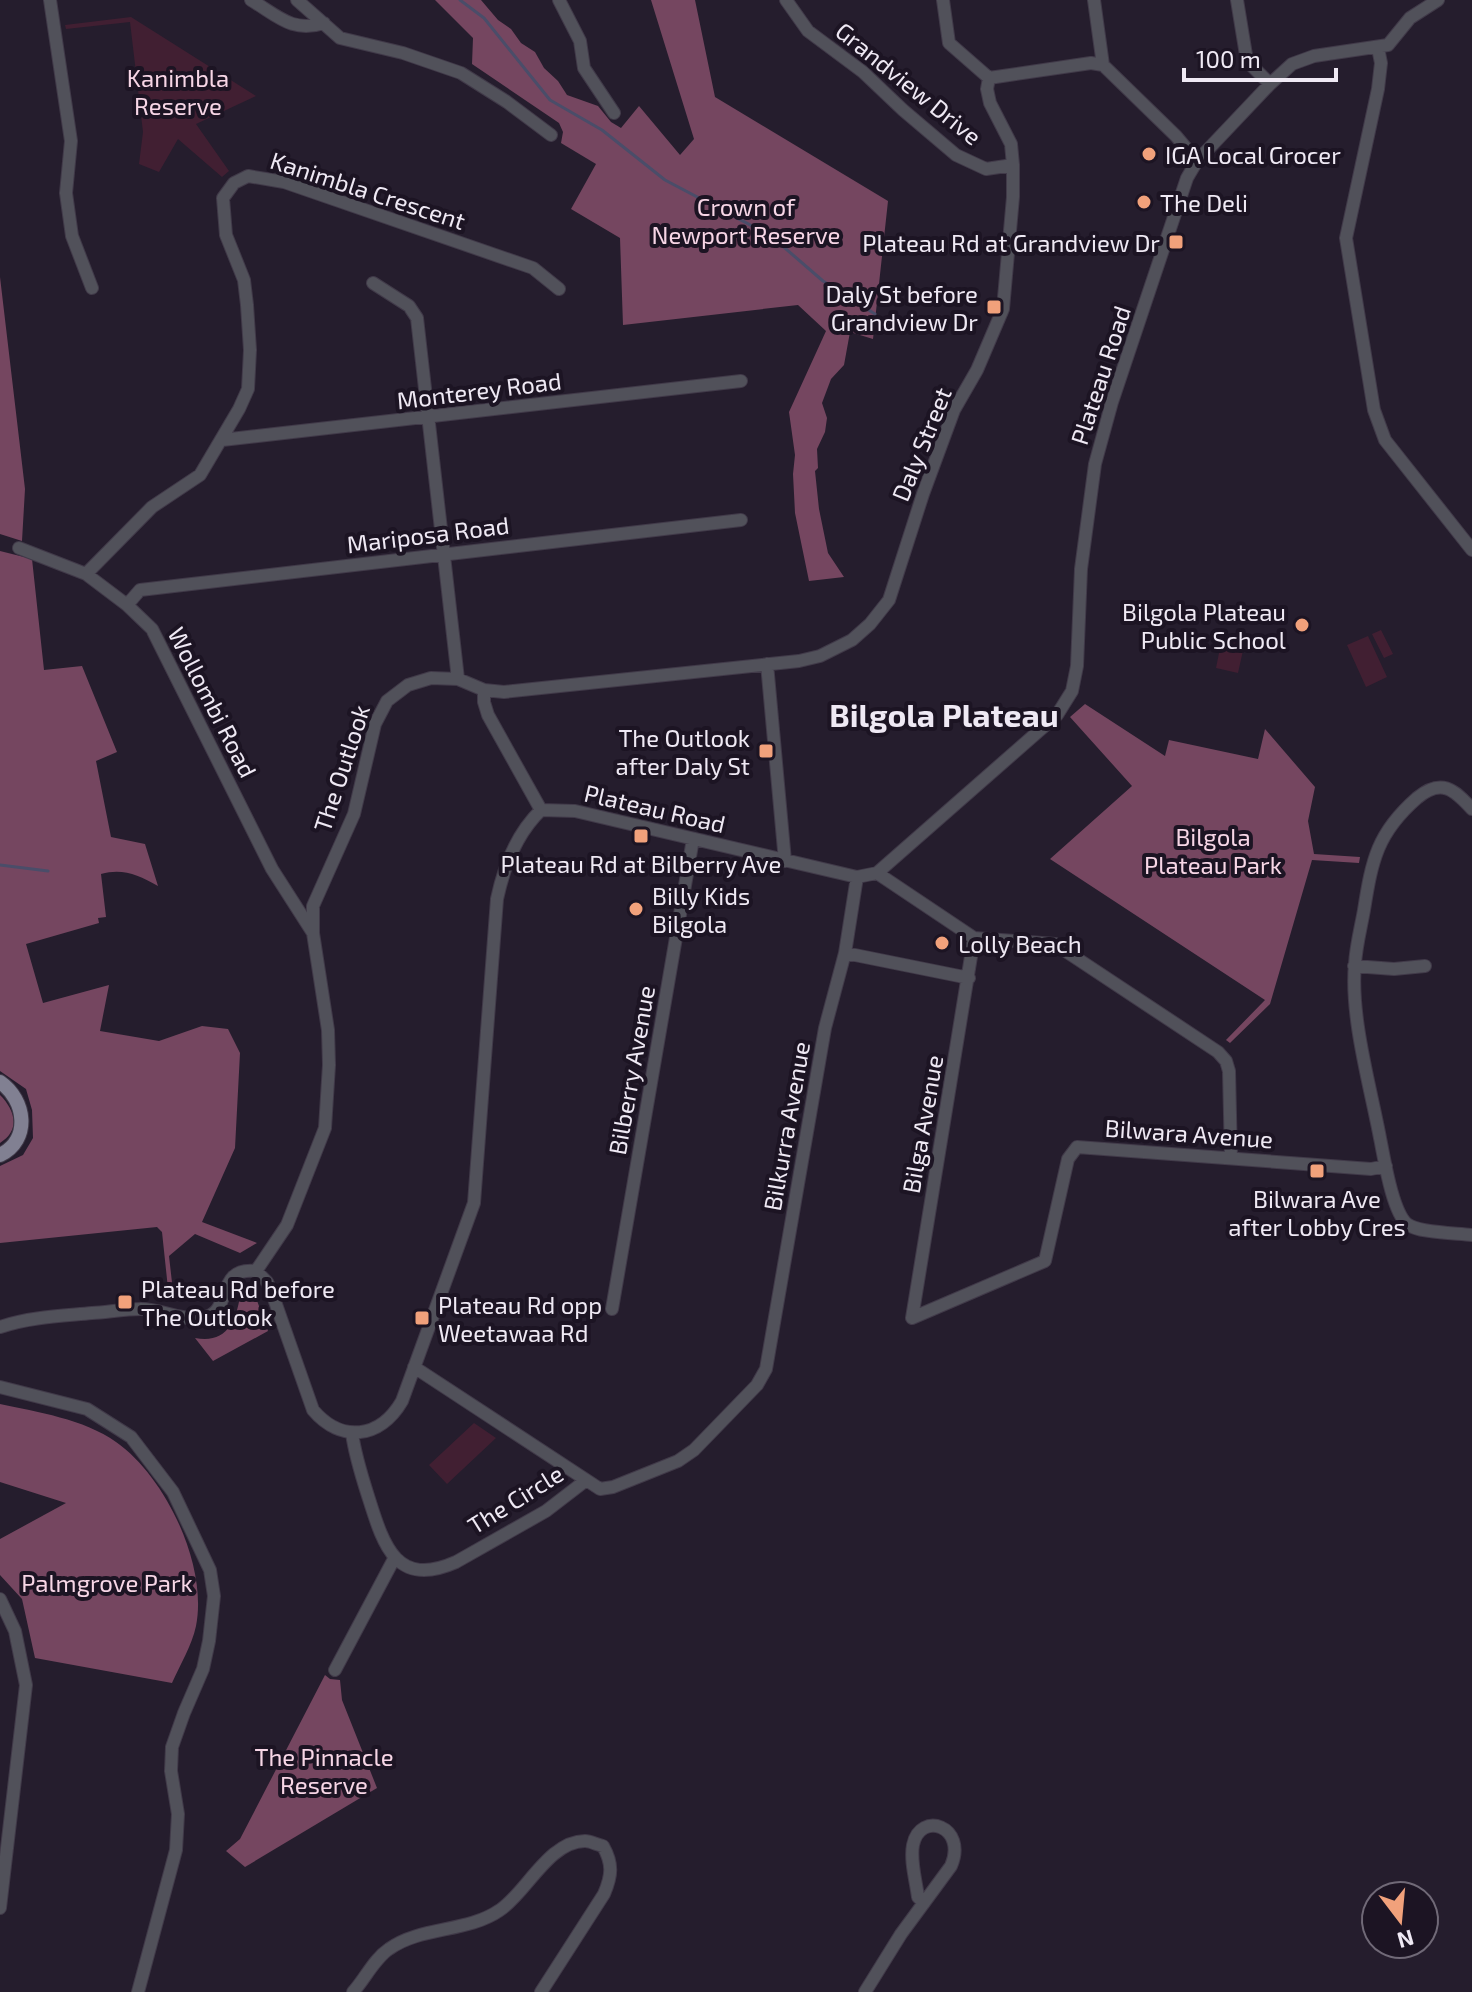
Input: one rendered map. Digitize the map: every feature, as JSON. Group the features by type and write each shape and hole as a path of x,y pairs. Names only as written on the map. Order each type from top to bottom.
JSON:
{"main road":[{"path":"0,1082 13,1093 22,1115 15,1143 0,1155"}],"street":[{"path":"50,0 71,141 66,193 72,236 92,288"},
{"path":"251,0 294,25 306,28 324,23"},
{"path":"297,0 340,38 403,53 461,73 551,135"},
{"path":"559,0 580,41 584,68 614,113"},
{"name":"Grandview Drive","path":"786,0 808,31 863,72 956,155 986,169 1013,165 1011,144 990,103 987,89 989,78"},
{"path":"943,0 949,43 989,78 1091,63 1103,65 1176,136 1197,161"},
{"path":"1094,0 1103,65"},
{"path":"1237,0 1247,61 1270,84"},
{"path":"1438,0 1410,18 1394,41 1378,48 1381,63 1378,89 1346,238 1374,410 1385,440 1472,550"},
{"name":"Plateau Road","path":"541,810 575,811 857,877 877,873 1066,704 1077,666 1081,569 1095,464 1112,402 1187,178 1197,161 1292,64 1314,56 1378,48"},
{"name":"Daly Street","path":"767,664 820,656 852,640 889,600 954,410 977,370 1003,309 1013,165"},
{"name":"Kanimbla Crescent","path":"86,574 152,507 200,475 248,389 250,350 244,280 226,235 223,198 234,183 248,176 284,182 533,268 559,289"},
{"path":"373,283 409,306 417,318 458,679"},
{"name":"Monterey Road","path":"222,440 741,381"},
{"name":"Mariposa Road","path":"127,605 140,590 741,520"},
{"name":"Wollombi Road","path":"19,548 86,574 127,605 152,629 272,869 313,933"},
{"path":"767,664 785,861"},
{"name":"The Outlook","path":"256,1271 287,1225 325,1128 328,1030 313,933 313,906 354,814 375,724 387,701 408,685 431,678 458,679 484,690 529,691 767,664"},
{"path":"0,1327 21,1320 140,1309 199,1319 209,1317 219,1308 232,1277 239,1272 256,1271 267,1282 272,1293 313,1410 323,1422 352,1433 368,1431 395,1412 474,1203 500,886 522,833 541,810 488,715 484,690"},
{"path":"1472,809 1455,790 1439,787 1426,790 1385,833 1371,862 1354,966 1358,1025 1386,1166 1399,1213 1414,1228 1472,1235"},
{"name":"Bilberry Avenue","path":"612,1309 693,839"},
{"path":"877,873 974,938 1055,944 1218,1052 1226,1061 1229,1071 1231,1158"},
{"name":"Bilkurra Avenue","path":"759,1382 766,1369 825,1028 845,953 857,877"},
{"name":"Bilga Avenue","path":"912,1318 974,938"},
{"path":"845,953 969,978"},
{"path":"1354,966 1394,969 1425,966"},
{"name":"Bilwara Avenue","path":"912,1318 1045,1261 1068,1159 1077,1147 1371,1169 1386,1166"},
{"path":"414,1367 585,1481"},
{"name":"The Circle","path":"395,1557 405,1567 421,1571 440,1569 546,1511 585,1481 605,1489 678,1461 694,1450 759,1382"},
{"path":"0,1387 87,1409 131,1437 173,1492 210,1570 214,1596 206,1655 172,1747 171,1771 178,1814 176,1850 138,1992"},
{"path":"335,1670 395,1557 387,1549 380,1533 352,1433"},
{"path":"0,1599 15,1631 26,1685 0,1908"},
{"path":"865,1992 901,1934 924,1903 951,1866 956,1854 951,1834 941,1826 933,1825 920,1832 913,1847 918,1897 924,1903"},
{"path":"353,1992 389,1949 401,1942 470,1924 501,1910 564,1847 585,1841 603,1846 611,1862 610,1879 604,1894 541,1992"}],"green space":[{"name":"Crown of Newport Reserve","path":"435,0 481,0 521,43 535,52 567,95 598,106 611,122 621,128 639,106 680,155 694,139 651,0 695,0 715,97 888,201 873,339 850,332 844,365 831,379 822,403 827,418 817,449 818,468 815,471 819,509 828,553 844,577 809,581 795,513 795,455 789,412 826,331 798,305 623,325 620,238 571,209 596,164 561,143 563,132 559,123 472,64 473,38"},
{"name":"Kanimbla Reserve","path":"131,17 256,96 196,124 229,171 222,177 178,139 159,172 139,164 143,132 130,22 66,29 65,25"},
{"path":"0,277 25,489 22,541 0,534"},
{"path":"0,551 32,559 44,670 82,666 117,752 96,761 111,837 145,844 158,886 130,874 101,874 106,917 98,918 99,923 26,944 43,1003 109,985 100,1031 159,1041 202,1026 228,1029 240,1053 235,1148 202,1222 257,1243 240,1253 195,1234 169,1256 174,1300 169,1298 162,1232 157,1227 0,1243 0,1166 23,1155 33,1138 32,1110 26,1089 0,1071"},
{"path":"1381,630 1393,654 1384,658 1372,634"},
{"path":"1223,633 1246,637 1238,673 1216,668"},
{"path":"1368,636 1387,677 1366,687 1347,645"},
{"name":"Bilgola Plateau Park","path":"1085,704 1165,756 1169,740 1258,759 1265,729 1315,787 1308,821 1314,854 1360,857 1359,863 1312,860 1270,1004 1230,1043 1226,1040 1265,1000 1050,859 1132,786 1070,717"},
{"path":"0,1095 14,1120 11,1132 0,1143"},
{"path":"255,1295 268,1331 213,1361 195,1338 215,1338 222,1334 236,1314 240,1296"},
{"name":"Palmgrove Park","path":"0,1404 60,1417 103,1434 134,1457 166,1500 189,1551 198,1602 194,1633 172,1683 35,1658 22,1599 0,1575 0,1539 66,1503 0,1482"},
{"path":"474,1423 496,1438 447,1484 429,1465"},
{"name":"The Pinnacle Reserve","path":"325,1675 340,1680 342,1700 377,1788 245,1867 226,1851 240,1839"}],"waterway":[{"path":"460,0 484,18 550,100 602,130 665,180 771,236 823,281 875,314"},
{"path":"0,865 48,871"}],"place":[{"name":"IGA Local Grocer","path":"1149,154"},
{"name":"The Deli","path":"1144,202"},
{"name":"Plateau Rd at Grandview Dr","path":"1176,242"},
{"name":"Daly St before Grandview Dr","path":"994,307"},
{"name":"Bilgola Plateau Public School","path":"1302,625"},
{"name":"The Outlook after Daly St","path":"766,751"},
{"name":"Plateau Rd at Bilberry Ave","path":"641,836"},
{"name":"Billy Kids Bilgola","path":"636,909"},
{"name":"Lolly Beach","path":"942,943"},
{"name":"Bilwara Ave after Lobby Cres","path":"1317,1171"},
{"name":"Plateau Rd before The Outlook","path":"125,1302"},
{"name":"Plateau Rd opp Weetawaa Rd","path":"422,1318"}],"district":[{"name":"Bilgola Plateau","path":"944,714"}]}
